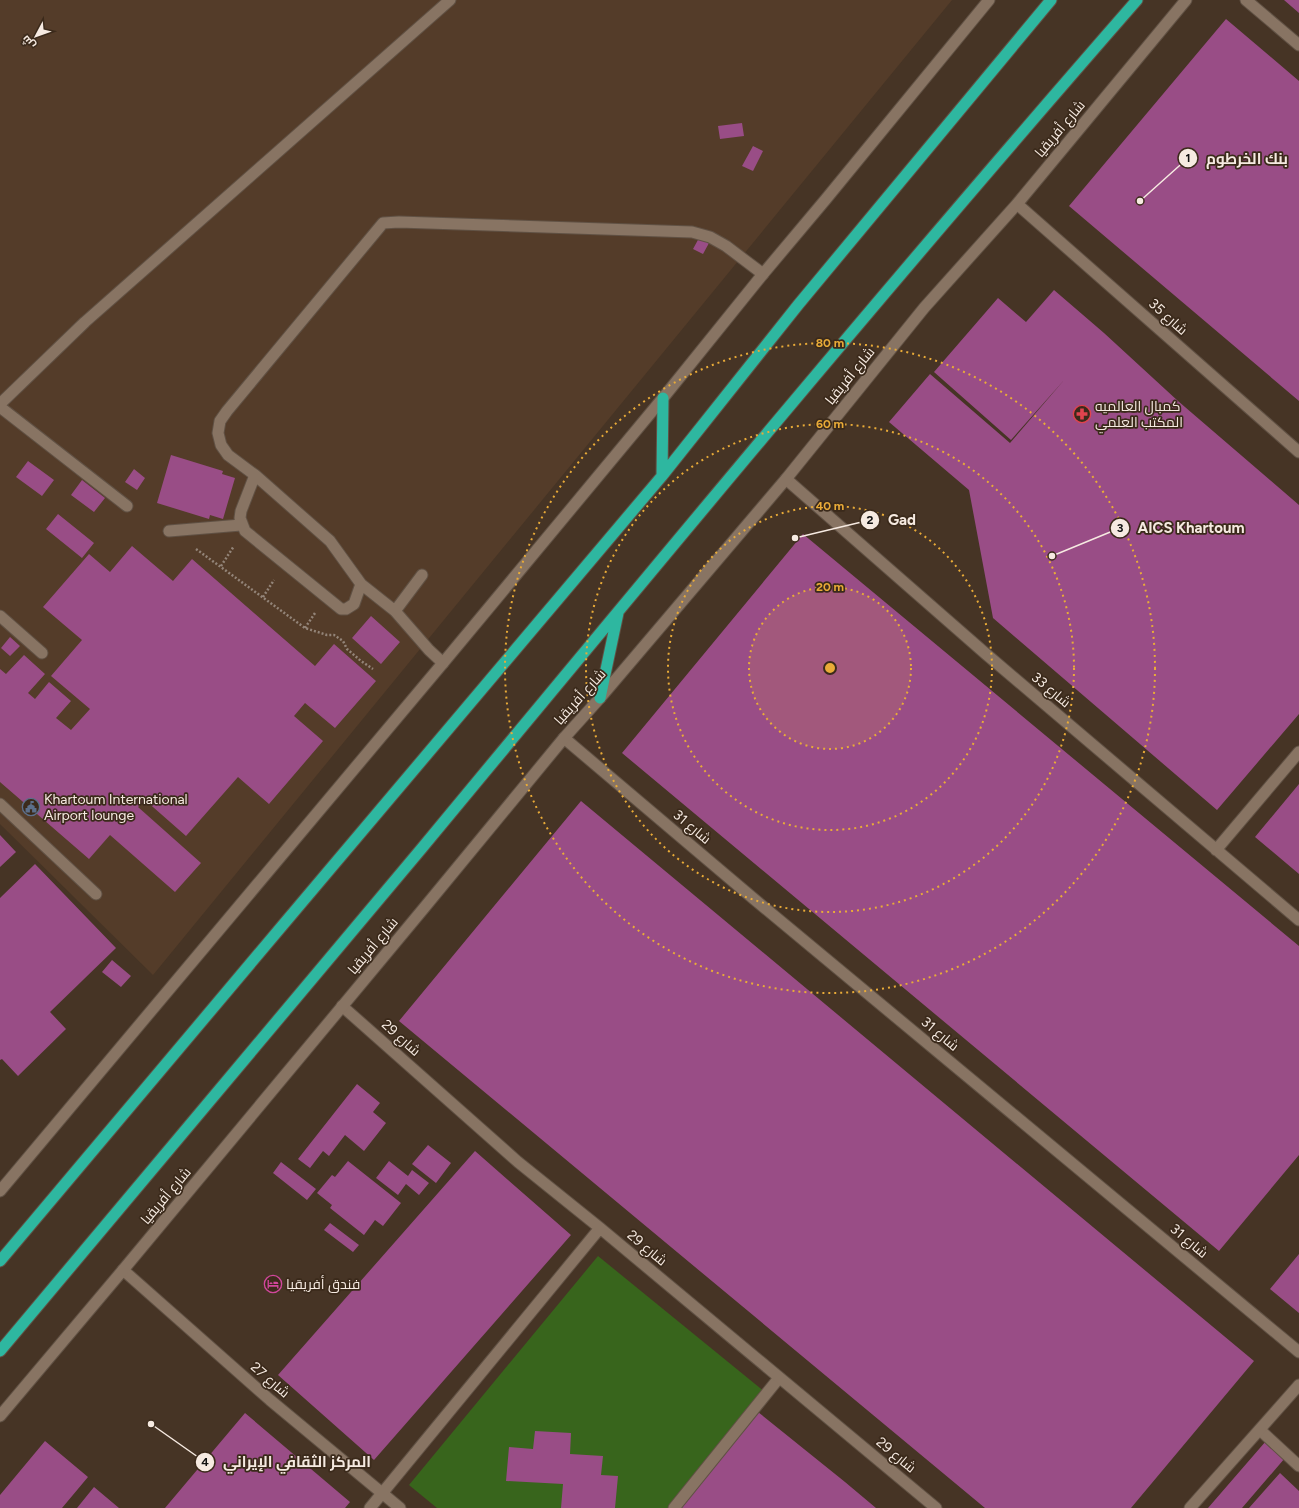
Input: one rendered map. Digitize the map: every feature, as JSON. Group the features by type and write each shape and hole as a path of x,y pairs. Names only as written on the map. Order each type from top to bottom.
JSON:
{"highway":[{"path":"0,1262 662,476 803,299 1051,0"},
{"name":"شارع أفريقيا","path":"0,1351 619,610 992,167 1137,0"},
{"path":"662,476 663,398"},
{"path":"600,698 619,610"}],"street":[{"path":"0,404 85,322 450,0"},
{"path":"0,1191 443,663 663,398 763,274 989,0"},
{"name":"شارع أفريقيا","path":"0,1416 564,738 600,698 786,479 924,308 1017,204 1186,0"},
{"path":"1246,0 1299,45"},
{"name":"شارع 35","path":"1017,204 1299,452"},
{"path":"443,663 429,650 395,611 362,584 330,541 255,476 228,455 221,445 218,433 220,421 227,411 347,265 383,223 399,222 692,232 710,237 726,246 763,274"},
{"path":"0,407 127,506"},
{"path":"255,476 241,511 240,518 241,525 250,536 341,609 346,609 354,604 362,584"},
{"name":"شارع 33","path":"786,479 992,659 1299,920"},
{"path":"170,531 241,525"},
{"path":"395,611 422,575"},
{"path":"0,616 42,653"},
{"name":"شارع 31","path":"564,738 766,909 1299,1352"},
{"path":"1216,850 1299,752"},
{"path":"0,804 96,894"},
{"name":"شارع 29","path":"342,1006 518,1162 600,1228 936,1508"},
{"path":"370,1508 600,1228"},
{"name":"شارع 27","path":"123,1270 270,1400 400,1508"},
{"path":"674,1508 780,1378"},
{"path":"1190,1508 1299,1385"},
{"path":"1260,1430 1299,1466"}],"path":[{"path":"170,531 221,566 305,628 327,635 334,635 343,641 347,649 360,661 373,669"}],"shaded area":[{"path":"0,0 952,0 153,975 0,824"}],"green space":[{"path":"598,1256 765,1392 669,1508 437,1508 409,1485"}],"building":[{"path":"1284,0 1299,0 1299,13"},
{"path":"1226,19 1299,81 1299,401 1069,206"},
{"path":"742,123 744,136 720,139 718,126"},
{"path":"753,146 763,151 753,171 742,166"},
{"path":"699,238 709,243 703,254 693,249"},
{"path":"1054,290 1104,333 1178,401 1299,505 1299,714 1217,810 993,618 969,490 889,422 930,374 1010,443 1065,379 1011,440 934,372 998,298 1026,322"},
{"path":"171,455 223,471 222,474 235,478 223,519 210,515 209,519 157,503"},
{"path":"28,461 54,480 42,496 16,477"},
{"path":"134,469 145,478 137,490 125,482"},
{"path":"82,480 105,498 94,512 71,495"},
{"path":"58,514 94,543 82,558 46,529"},
{"path":"803,534 1299,946 1299,1155 1219,1251 622,753"},
{"path":"132,546 173,581 192,559 315,666 334,644 376,681 335,728 305,703 294,716 323,741 269,804 238,777 186,836 145,800 138,807 201,863 175,892 110,835 89,859 0,782 0,669 6,674 24,655 45,674 28,693 35,699 49,682 71,701 56,718 71,730 90,709 51,676 82,640 43,607 89,554 110,572"},
{"path":"371,616 400,642 381,664 352,638"},
{"path":"10,637 20,646 10,656 1,648"},
{"path":"1299,784 1299,874 1255,837"},
{"path":"581,801 1254,1361 1131,1508 985,1508 399,1021"},
{"path":"0,835 16,852 0,867"},
{"path":"35,864 116,948 50,1012 66,1029 18,1076 2,1059 0,1060 0,898"},
{"path":"112,960 131,976 121,987 102,972"},
{"path":"357,1084 380,1103 373,1112 386,1123 364,1151 345,1135 329,1156 323,1151 310,1168 298,1159"},
{"path":"428,1145 451,1163 436,1183 412,1164"},
{"path":"475,1151 571,1235 374,1460 278,1375"},
{"path":"348,1161 401,1203 383,1226 375,1220 364,1235 330,1208 332,1205 317,1193 332,1175 335,1177"},
{"path":"389,1161 408,1176 412,1170 429,1183 419,1195 406,1184 398,1195 376,1178"},
{"path":"281,1162 316,1189 307,1200 273,1173"},
{"path":"330,1223 359,1245 353,1252 324,1230"},
{"path":"1299,1254 1299,1313 1270,1289"},
{"path":"758,1412 845,1482 876,1508 680,1508"},
{"path":"245,1413 350,1502 345,1508 165,1508"},
{"path":"535,1431 571,1433 570,1454 603,1456 601,1475 618,1476 615,1508 561,1508 563,1484 506,1481 509,1447 533,1449"},
{"path":"45,1441 88,1477 62,1508 0,1508 0,1495"},
{"path":"1266,1441 1285,1458 1242,1508 1208,1508"},
{"path":"1280,1473 1299,1491 1299,1508 1249,1508"},
{"path":"94,1487 119,1508 77,1508"}],"place":[{"name":"بنك الخرطوم","path":"1140,201"},
{"name":"كمبال العالميه المكتب العلمي","path":"1082,414"},
{"name":"Gad","path":"795,538"},
{"name":"AICS Khartoum","path":"1052,556"},
{"name":"Khartoum International Airport lounge","path":"31,807"},
{"name":"فندق أفريقيا","path":"273,1284"},
{"name":"المركز الثقافي الإيراني","path":"151,1424"}]}
